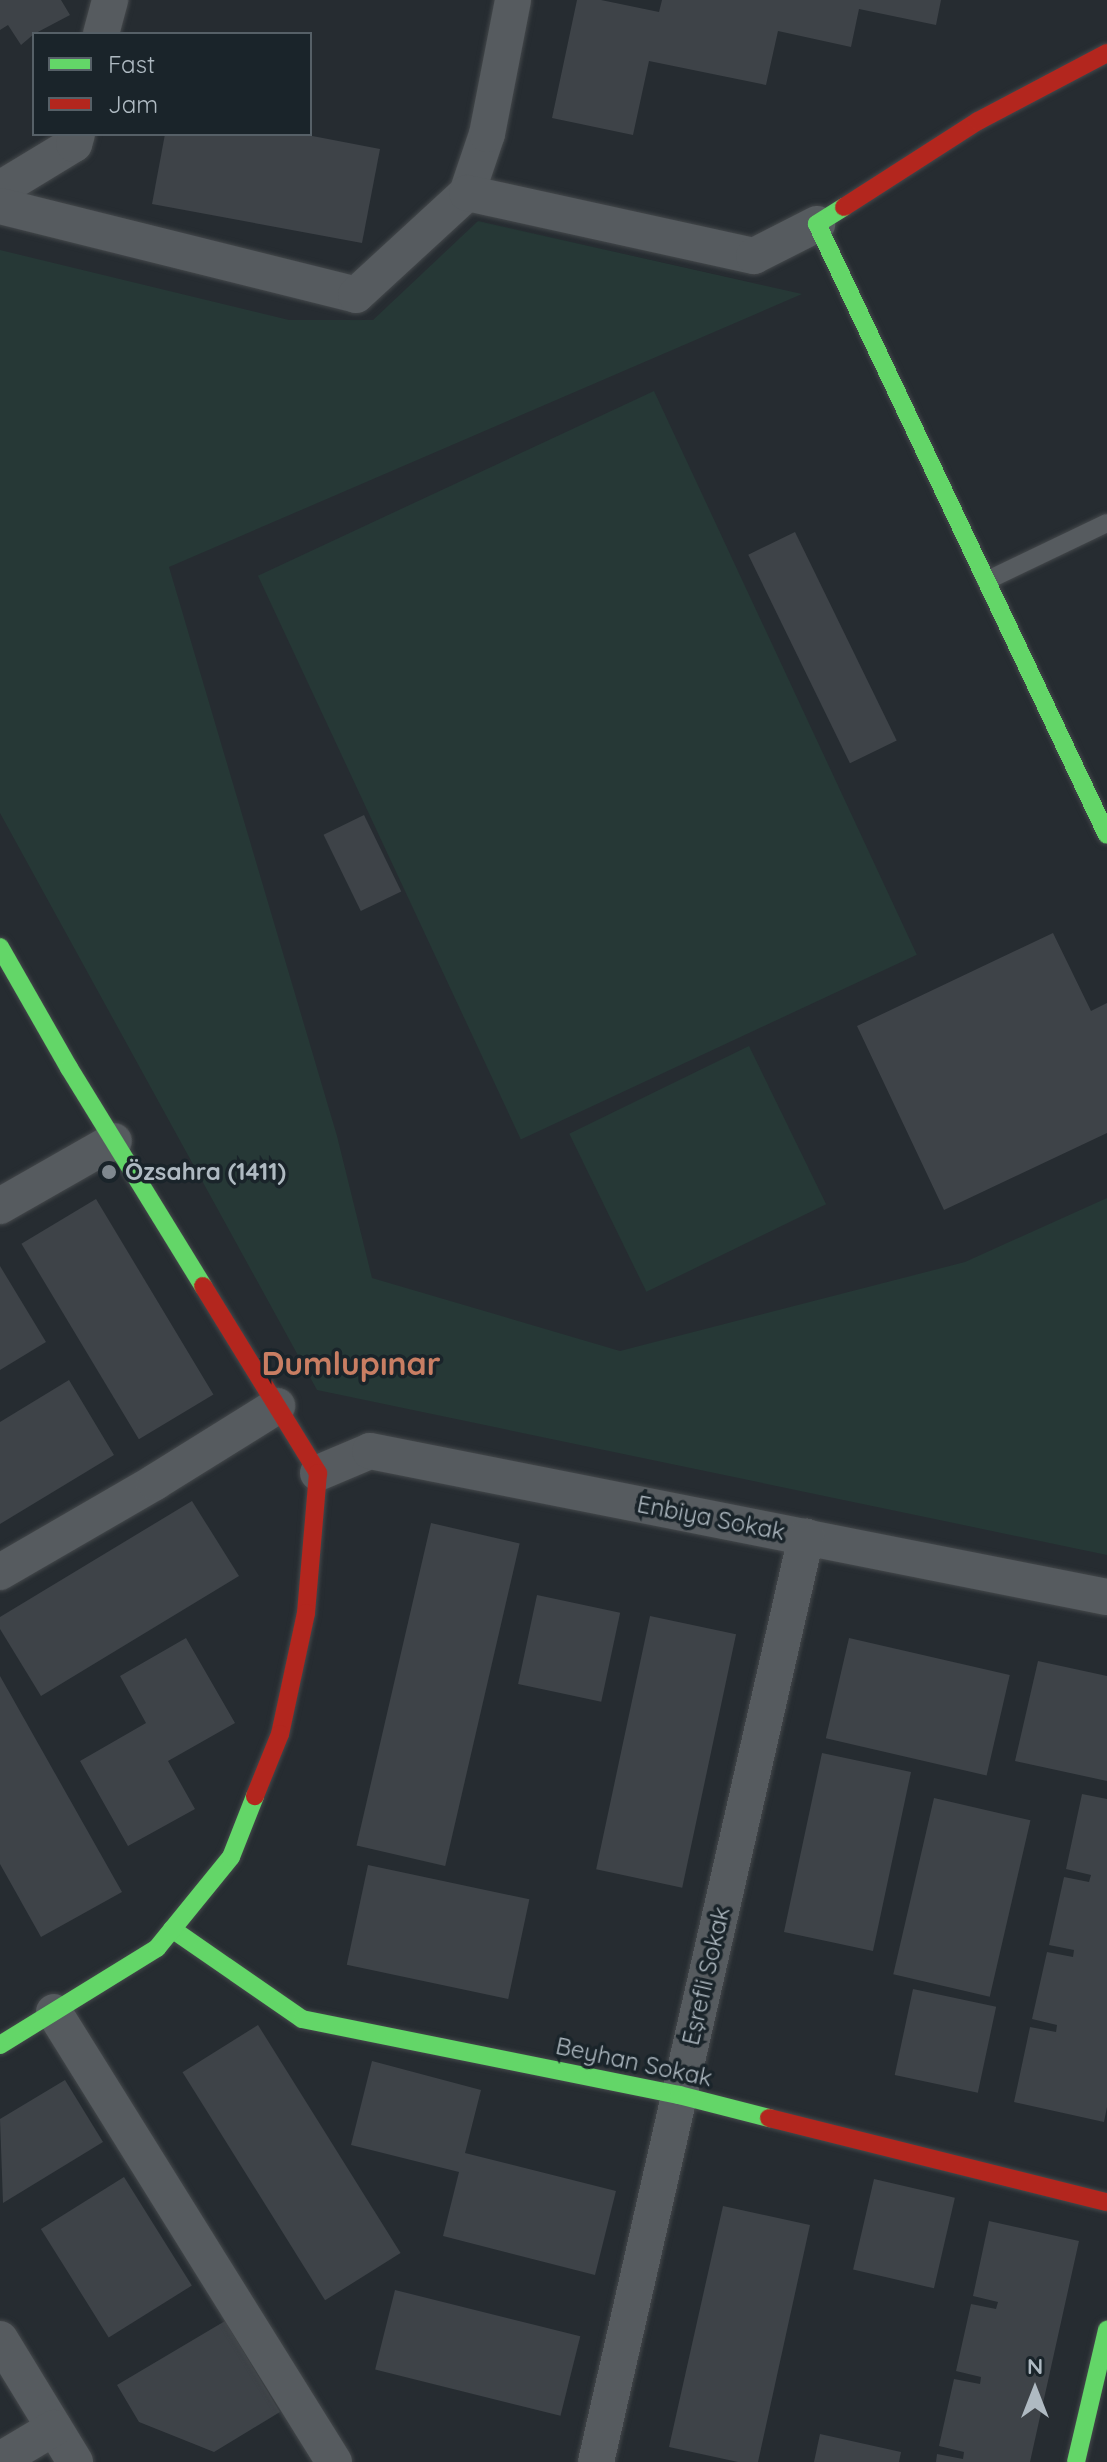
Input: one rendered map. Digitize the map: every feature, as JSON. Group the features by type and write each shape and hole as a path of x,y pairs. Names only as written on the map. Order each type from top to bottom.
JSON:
{"street":[{"path":"102,32 110,0"},
{"path":"0,206 356,295 467,193 487,134 513,0"},
{"path":"467,193 754,256 817,224 978,121 1107,53"},
{"path":"0,189 74,144 76,136"},
{"path":"817,224 1107,835"},
{"path":"0,947 114,1141 318,1473 306,1613 280,1734 231,1857 157,1948 54,2012 3,2035"},
{"path":"0,1206 114,1141"},
{"path":"0,1572 155,1482 277,1406"},
{"name":"Enbiya Sokak","path":"318,1473 370,1451 1107,1597"},
{"name":"Eşrefli Sokak","path":"596,2462 806,1537"},
{"name":"Beyhan Sokak","path":"172,1929 302,2019 679,2095 1107,2202"},
{"path":"54,2012 334,2462"},
{"path":"1076,2462 1107,2330"},
{"path":"0,2339 75,2462"},
{"path":"0,2460 54,2428"}],"lane":[{"path":"986,581 1107,523"}],"shaded area":[{"path":"478,221 802,294 169,567 337,1136 372,1278 620,1351 965,1262 1107,1198 1107,1555 317,1390 0,813 0,250 289,320 373,320"},
{"path":"654,391 917,955 521,1139 258,576"},
{"path":"749,1046 826,1204 646,1292 569,1134"}],"building":[{"path":"0,0 61,0 70,15 32,32 21,45 8,25 0,30"},
{"path":"577,0 601,0 659,12 662,0 941,0 936,25 859,9 851,47 778,31 766,85 649,61 633,135 552,118"},
{"path":"165,136 312,136 380,149 362,243 152,204"},
{"path":"795,532 897,741 850,763 748,555"},
{"path":"364,815 401,891 361,911 324,835"},
{"path":"1053,933 1091,1011 1107,1003 1107,1133 944,1210 857,1026"},
{"path":"96,1199 213,1394 139,1439 21,1244"},
{"path":"0,1266 46,1342 0,1370"},
{"path":"69,1380 114,1455 0,1524 0,1422"},
{"path":"192,1501 239,1576 41,1696 0,1629 0,1617"},
{"path":"431,1523 520,1543 445,1866 357,1846"},
{"path":"537,1595 620,1613 601,1702 518,1684"},
{"path":"650,1616 736,1634 682,1888 596,1869"},
{"path":"186,1638 235,1723 168,1761 195,1809 128,1846 80,1761 146,1723 120,1676"},
{"path":"849,1638 1010,1675 987,1775 826,1738"},
{"path":"1038,1661 1107,1676 1107,1781 1015,1761"},
{"path":"0,1676 122,1892 41,1937 0,1864"},
{"path":"822,1753 911,1772 873,1951 784,1932"},
{"path":"1082,1794 1107,1799 1107,2107 1104,2122 1014,2102 1030,2027 1056,2032 1057,2025 1032,2019 1047,1952 1073,1957 1074,1950 1049,1945 1064,1877 1089,1882 1091,1875 1066,1869"},
{"path":"934,1798 1030,1820 990,1997 893,1974"},
{"path":"368,1865 529,1899 508,1999 347,1965"},
{"path":"913,1989 996,2007 978,2093 895,2075"},
{"path":"258,2025 401,2253 325,2300 183,2072"},
{"path":"372,2061 481,2090 465,2153 616,2191 595,2275 443,2236 459,2172 351,2145"},
{"path":"65,2080 103,2142 3,2203 0,2119"},
{"path":"124,2177 192,2286 109,2337 41,2229"},
{"path":"874,2179 955,2198 934,2288 853,2270"},
{"path":"723,2206 810,2225 758,2462 738,2462 669,2447"},
{"path":"989,2221 1079,2241 1030,2462 936,2462 937,2454 963,2459 964,2452 939,2446 954,2379 980,2384 981,2377 956,2371 971,2304 996,2309 998,2302 973,2296"},
{"path":"395,2290 580,2336 560,2416 375,2370"},
{"path":"225,2321 280,2412 214,2452 139,2422 117,2385"},
{"path":"820,2434 901,2452 899,2462 814,2462"}],"traffic: fast":[{"path":"844,207 817,224 1107,835"},
{"path":"0,947 69,1068 203,1286"},
{"path":"0,2045 157,1948 231,1857 255,1796"},
{"path":"172,1929 302,2019 679,2095 769,2118"},
{"path":"1076,2462 1107,2330"}],"traffic: jam":[{"path":"844,207 978,121 1107,53"},
{"path":"203,1286 318,1473 306,1613 280,1734 255,1796"},
{"path":"769,2118 1107,2202"}],"place":[{"name":"Özsahra (1411)","path":"109,1172"}],"district":[{"name":"Dumlupınar","path":"351,1363"}]}
